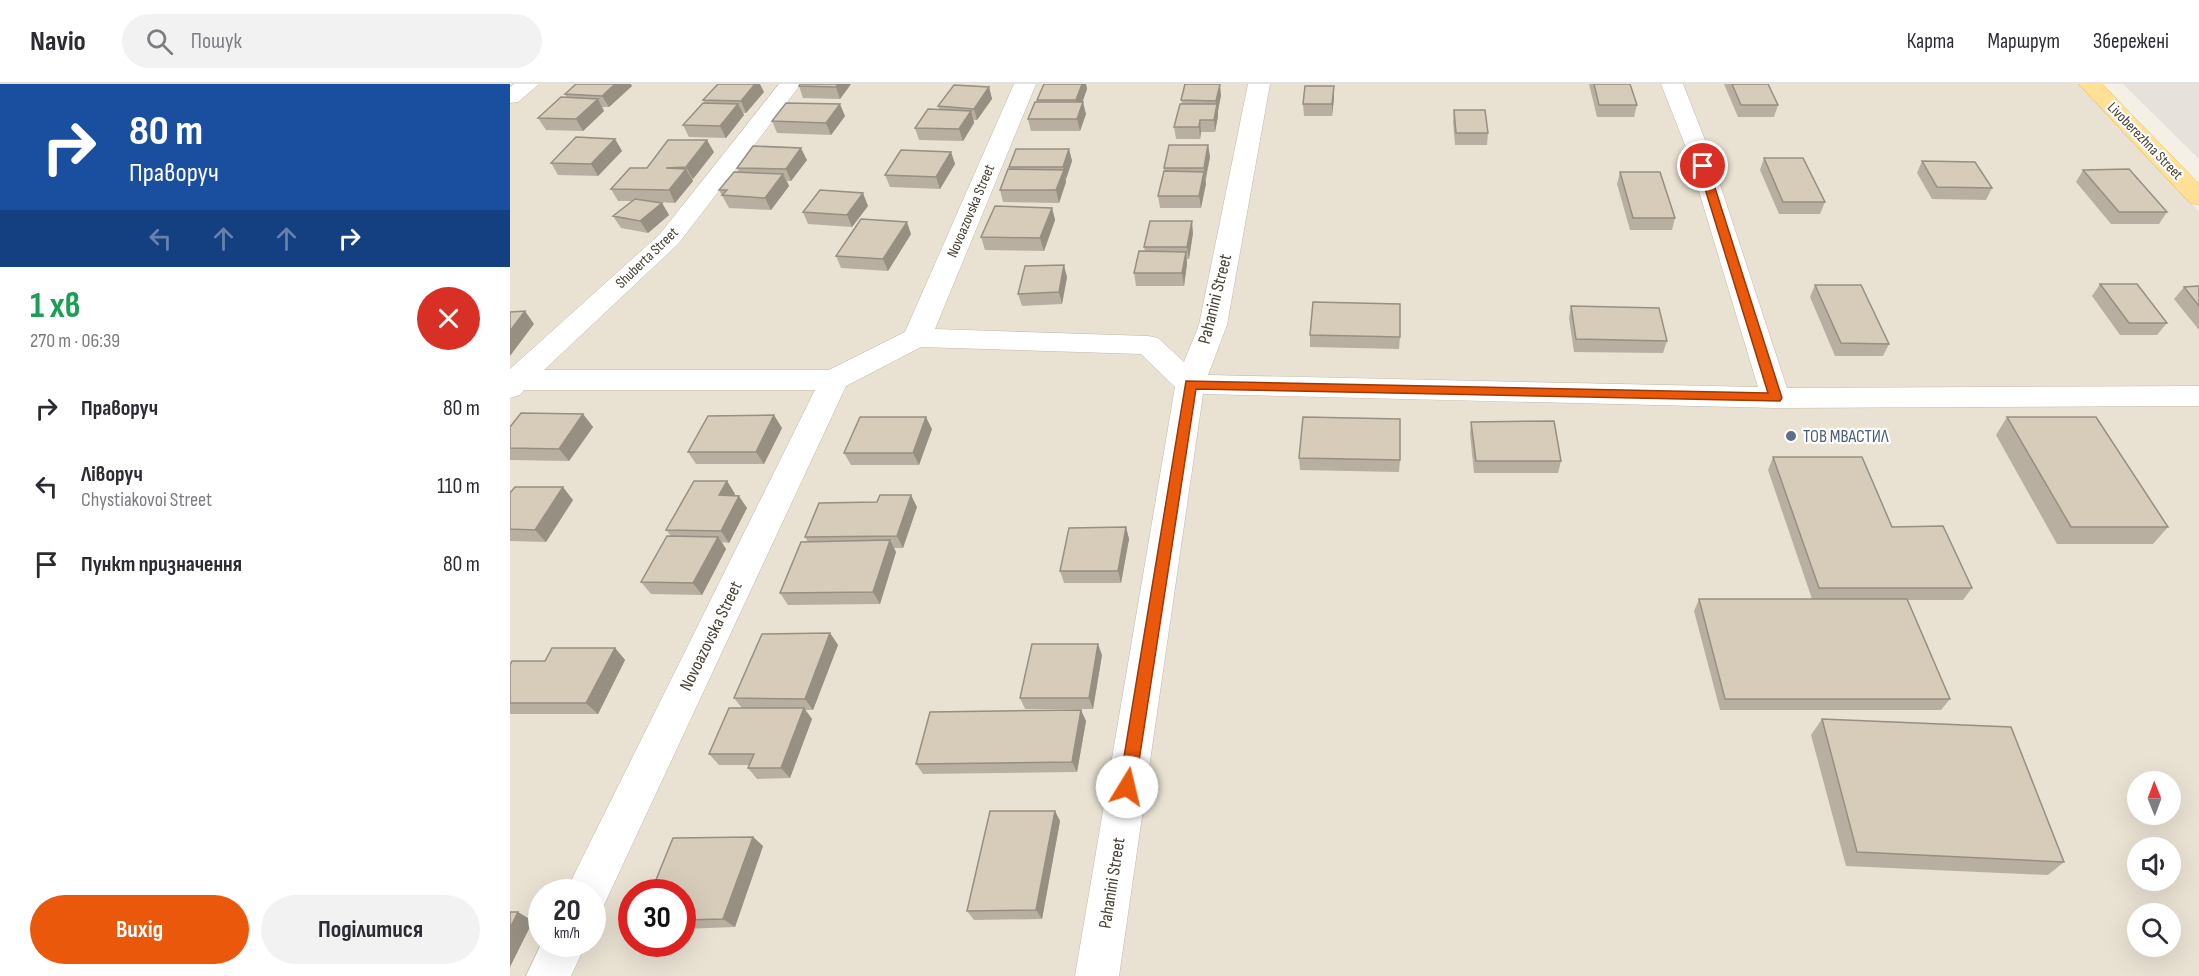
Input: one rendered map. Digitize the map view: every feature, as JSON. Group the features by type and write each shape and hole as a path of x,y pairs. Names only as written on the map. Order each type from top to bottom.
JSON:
{"main road":[{"name":"Livoberezhna Street","path":"2090,84 2199,198"}],"street":[{"path":"510,97 528,84"},
{"name":"Shuberta Street","path":"512,383 669,239 790,84"},
{"name":"Novoazovska Street","path":"917,338 1025,84"},
{"name":"Pahanini Street","path":"1097,976 1190,384 1213,325 1259,84"},
{"path":"1672,84 1696,145 1776,398"},
{"path":"512,383 834,380 917,338 1148,345 1190,384 1776,398 2199,396"},
{"name":"Novoazovska Street","path":"594,879 834,380"},
{"path":"548,976 558,957"}],"shaded area":[{"path":"519,84 2079,84 2199,211 2199,976 510,976 510,90"},
{"path":"2123,84 2199,84 2199,159"}],"building":[{"path":"576,84 615,84 602,96 565,94"},
{"path":"718,84 755,84 741,101 703,100"},
{"path":"800,84 838,84 836,87 799,86"},
{"path":"1044,84 1082,84 1076,100 1037,100"},
{"path":"1185,84 1220,84 1216,101 1181,100"},
{"path":"1594,84 1630,84 1637,105 1599,105"},
{"path":"1732,84 1768,84 1778,105 1741,105"},
{"path":"954,85 989,87 974,109 938,106"},
{"path":"1305,86 1334,86 1332,104 1303,104"},
{"path":"561,97 598,99 576,119 538,118"},
{"path":"1035,102 1083,102 1077,119 1028,119"},
{"path":"703,103 738,104 720,126 683,125"},
{"path":"786,103 840,104 826,123 772,121"},
{"path":"1180,104 1217,104 1214,120 1200,120 1199,127 1174,127"},
{"path":"928,109 971,111 959,129 915,128"},
{"path":"1454,110 1485,110 1488,133 1456,133"},
{"path":"576,137 615,139 591,164 551,163"},
{"path":"668,140 707,140 686,167 666,168 686,169 669,190 611,189 630,168 647,168"},
{"path":"1169,145 1208,145 1204,168 1164,168"},
{"path":"753,146 801,148 786,169 737,168"},
{"path":"1016,149 1069,149 1063,167 1009,167"},
{"path":"901,150 951,152 936,177 885,175"},
{"path":"1764,158 1803,158 1825,202 1783,202"},
{"path":"1922,161 1975,162 1992,188 1937,187"},
{"path":"1008,169 1064,170 1056,190 1000,190"},
{"path":"2129,169 2167,212 2119,212 2083,170"},
{"path":"1164,171 1204,172 1199,196 1158,196"},
{"path":"734,172 783,174 765,198 722,195 727,190 719,190"},
{"path":"1620,172 1660,172 1675,218 1633,218"},
{"path":"820,190 863,193 847,215 803,212"},
{"path":"635,199 662,203 640,221 613,216"},
{"path":"995,206 1052,208 1040,238 981,237"},
{"path":"861,219 907,222 883,259 836,256"},
{"path":"1150,221 1192,221 1187,247 1144,247"},
{"path":"1139,251 1186,252 1182,273 1134,273"},
{"path":"1064,265 1059,292 1018,294 1025,266"},
{"path":"2100,284 2137,284 2167,323 2129,323"},
{"path":"1815,285 1861,285 1889,344 1841,343"},
{"path":"2199,286 2199,306 2184,287"},
{"path":"1313,302 1400,304 1400,337 1310,335"},
{"path":"1571,306 1659,308 1667,341 1576,339"},
{"path":"525,311 510,331 510,312"},
{"path":"521,413 583,414 559,449 510,448 510,427"},
{"path":"774,415 756,452 688,452 708,416"},
{"path":"860,417 926,417 913,453 844,453"},
{"path":"1303,417 1400,419 1400,460 1299,458"},
{"path":"2007,417 2096,417 2168,527 2071,527"},
{"path":"1554,421 1561,461 1476,461 1471,422"},
{"path":"1773,457 1862,457 1892,527 1943,526 1972,588 1819,588"},
{"path":"694,481 727,481 719,495 739,496 721,531 666,530"},
{"path":"515,487 563,487 535,530 510,529 510,493"},
{"path":"880,495 911,495 897,536 805,537 819,503 877,502"},
{"path":"1126,527 1118,571 1060,571 1069,528"},
{"path":"667,536 718,537 693,583 641,582"},
{"path":"890,540 873,592 780,593 801,542"},
{"path":"1699,599 1907,599 1950,699 1725,699"},
{"path":"830,633 805,699 734,698 762,634"},
{"path":"1032,644 1098,644 1089,698 1020,698"},
{"path":"552,648 615,648 586,703 510,703 510,665 512,661 545,661"},
{"path":"729,708 804,708 781,768 748,768 754,754 709,754"},
{"path":"1081,710 1072,762 916,764 930,712"},
{"path":"1822,719 2011,727 2064,862 1857,852"},
{"path":"990,811 1055,811 1036,910 967,911"},
{"path":"753,837 723,919 696,920 696,879 656,879 673,838"},
{"path":"510,912 518,912 510,928"}],"place":[{"name":"ТОВ МВАСТИЛ","path":"1791,436"}],"route":[{"path":"1127,787 1190,384 1776,398 1703,166"}]}
